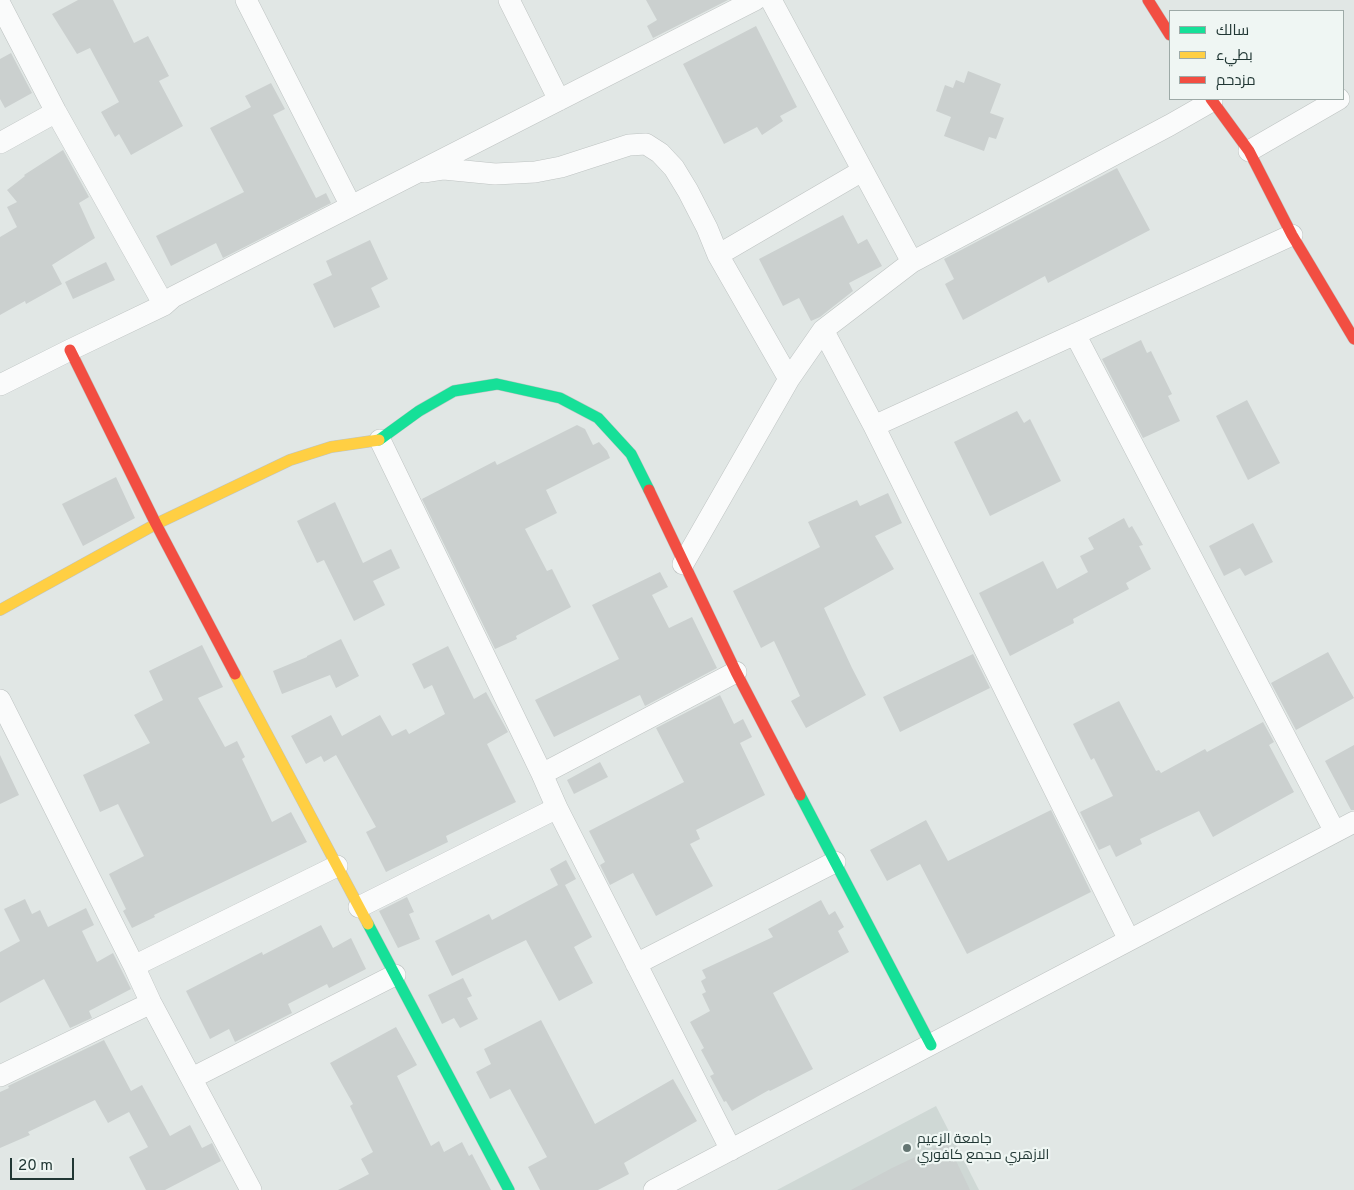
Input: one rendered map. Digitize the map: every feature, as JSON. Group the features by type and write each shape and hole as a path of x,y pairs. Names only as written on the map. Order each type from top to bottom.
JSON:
{"street":[{"path":"246,0 351,206"},
{"path":"509,0 559,100"},
{"path":"0,385 164,305 173,297 754,0"},
{"path":"771,0 912,262"},
{"path":"1148,0 1169,33"},
{"path":"0,4 56,112 164,305"},
{"path":"684,564 789,378 823,330 912,262 1161,130 1211,100 1249,151 1292,235 1354,339"},
{"path":"1249,151 1337,100"},
{"path":"0,143 56,112"},
{"path":"415,173 444,169 495,174 535,172 561,167 629,145 646,144 660,153 674,168 707,228 718,255 789,378"},
{"path":"718,255 862,171"},
{"path":"874,426 1292,235"},
{"path":"823,330 874,426 1129,940"},
{"path":"1074,334 1335,832"},
{"path":"70,350 156,524 509,1190"},
{"path":"0,610 156,524 290,460 331,447 380,440 419,411 454,391 497,384 560,398 598,418 631,454 736,672 931,1045"},
{"path":"380,440 557,808 731,1150"},
{"path":"542,774 736,672"},
{"path":"0,700 151,1003 251,1190"},
{"path":"359,907 557,808"},
{"path":"654,1190 1354,822"},
{"path":"636,964 835,862"},
{"path":"134,966 337,866"},
{"path":"192,1078 395,975"},
{"path":"0,1076 151,1003"}],"shaded area":[{"name":"جامعة الزعيم الازهري مجمع كافوري","path":"936,1106 979,1190 777,1190"}],"building":[{"path":"78,0 113,0 134,43 148,36 169,76 159,81 183,126 131,155 119,134 115,137 101,112 119,102 90,48 77,54 52,14"},
{"path":"646,0 728,0 653,38 647,26 657,20"},
{"path":"756,26 797,107 780,116 783,121 762,135 757,127 724,144 683,64"},
{"path":"11,53 32,93 5,108 0,99 0,59"},
{"path":"968,71 1001,84 990,113 1004,118 996,139 989,137 984,151 944,136 951,117 936,111 945,85 953,88 956,80 964,83"},
{"path":"271,83 285,109 273,115 316,198 326,193 331,203 223,258 216,243 171,266 156,236 244,192 210,128 251,107 245,96"},
{"path":"63,150 89,197 79,203 95,238 52,265 62,284 26,304 25,301 0,315 0,237 17,227 7,207 17,202 7,190 24,175"},
{"path":"1117,168 1150,230 1048,283 1045,276 963,320 945,284 954,279 944,259"},
{"path":"843,215 858,244 867,239 882,266 849,283 853,291 820,317 811,321 799,298 783,306 759,259"},
{"path":"370,240 388,279 371,288 380,307 334,328 313,284 332,275 326,261"},
{"path":"106,262 115,280 73,299 65,282"},
{"path":"1141,340 1147,353 1151,351 1172,394 1168,396 1180,421 1143,438 1102,359"},
{"path":"1247,400 1280,463 1248,480 1216,416"},
{"path":"1017,411 1024,423 1030,419 1061,481 990,516 954,442"},
{"path":"577,425 585,429 593,445 599,442 610,458 546,490 557,513 525,529 547,571 552,569 571,607 516,636 517,639 495,649 422,499 495,461 497,465"},
{"path":"116,477 135,518 83,546 62,504"},
{"path":"888,493 902,523 875,536 894,569 824,608 866,695 806,728 791,701 800,696 774,641 761,648 733,591 820,547 808,522 857,500 860,506"},
{"path":"335,502 363,563 391,549 400,568 373,581 385,605 354,621 324,560 317,563 297,521"},
{"path":"1124,518 1129,528 1132,526 1143,545 1139,546 1151,569 1126,583 1129,589 1073,619 1074,623 1010,656 979,593 1043,561 1057,589 1088,572 1080,556 1094,549 1088,538"},
{"path":"1253,523 1273,562 1245,576 1240,568 1224,576 1209,546"},
{"path":"660,572 668,587 652,595 669,628 692,617 717,668 645,706 640,695 554,737 535,700 619,659 592,605"},
{"path":"341,639 359,676 336,688 330,675 282,694 273,671 307,657"},
{"path":"202,645 223,687 198,698 225,747 237,741 245,757 242,759 272,822 291,812 307,842 154,915 155,917 132,928 123,911 126,909 109,874 144,856 118,804 100,812 83,775 150,743 134,715 163,700 149,671"},
{"path":"448,646 474,699 486,692 508,732 487,744 516,802 446,836 448,842 386,872 366,832 376,827 336,755 324,762 321,756 306,764 291,736 331,715 342,736 380,715 392,736 406,729 409,734 445,714 432,685 424,689 412,664"},
{"path":"1328,652 1354,698 1296,730 1271,683"},
{"path":"973,654 990,688 900,732 883,697"},
{"path":"720,695 734,724 743,719 752,737 740,743 765,795 696,830 700,839 690,844 713,886 656,916 633,873 610,885 600,865 605,862 589,831 684,782 656,728"},
{"path":"1119,701 1156,771 1159,770 1161,773 1205,749 1207,752 1263,722 1274,742 1269,745 1294,792 1213,837 1199,811 1140,839 1142,844 1116,857 1110,845 1099,850 1080,812 1113,796 1094,758 1091,760 1073,724"},
{"path":"1354,745 1354,810 1351,810 1325,761"},
{"path":"0,755 19,795 0,804"},
{"path":"600,762 608,777 574,794 567,780"},
{"path":"1051,810 1091,892 967,954 920,864 887,881 870,850 926,820 948,861"},
{"path":"566,860 576,879 565,885 592,937 574,947 593,983 559,1001 526,940 452,976 435,941 489,914 492,920 558,885 550,869"},
{"path":"407,897 414,912 409,914 420,939 398,948 379,911"},
{"path":"25,899 32,914 40,910 48,927 86,908 94,925 82,931 97,962 113,953 131,989 89,1011 92,1018 70,1028 44,979 0,1003 0,952 20,941 4,909"},
{"path":"821,900 829,915 835,911 844,927 838,931 849,952 773,993 813,1069 769,1090 732,1111 726,1101 724,1102 710,1076 714,1074 701,1050 704,1048 690,1022 710,1011 702,994 706,992 701,981 706,978 702,970 773,937 768,929"},
{"path":"321,925 333,948 351,938 366,969 329,988 327,984 288,1004 292,1013 235,1042 229,1029 210,1039 186,991 262,952 263,955"},
{"path":"463,978 472,996 467,998 478,1019 460,1028 454,1018 442,1024 428,995"},
{"path":"541,1020 595,1124 673,1079 697,1121 624,1163 629,1174 598,1190 540,1190 528,1167 547,1157 510,1089 490,1099 476,1072 491,1064 484,1049"},
{"path":"396,1027 417,1065 397,1076 431,1146 439,1141 444,1152 462,1142 469,1156 472,1154 491,1190 338,1190 369,1174 361,1159 373,1152 350,1106 353,1104 330,1063"},
{"path":"104,1040 131,1091 142,1085 170,1136 190,1125 202,1148 212,1143 221,1161 165,1190 146,1190 129,1157 148,1147 129,1112 108,1123 95,1100 28,1132 30,1135 0,1148 0,1092 9,1088 8,1086"},
{"path":"947,1142 970,1190 851,1190 892,1168"}],"traffic: fast":[{"path":"379,440 419,411 454,391 497,384 560,398 598,418 631,454 649,490"},
{"path":"800,795 931,1045"},
{"path":"368,924 509,1190"}],"traffic: slow":[{"path":"0,610 156,524 290,460 331,447 379,440"},
{"path":"235,674 368,924"}],"traffic: jam":[{"path":"1148,0 1169,33"},
{"path":"1212,100 1249,151 1292,235 1354,339"},
{"path":"70,350 156,524 235,674"},
{"path":"649,490 736,672 800,795"}],"place":[{"name":"جامعة الزعيم الازهري مجمع كافوري","path":"907,1148"}]}
